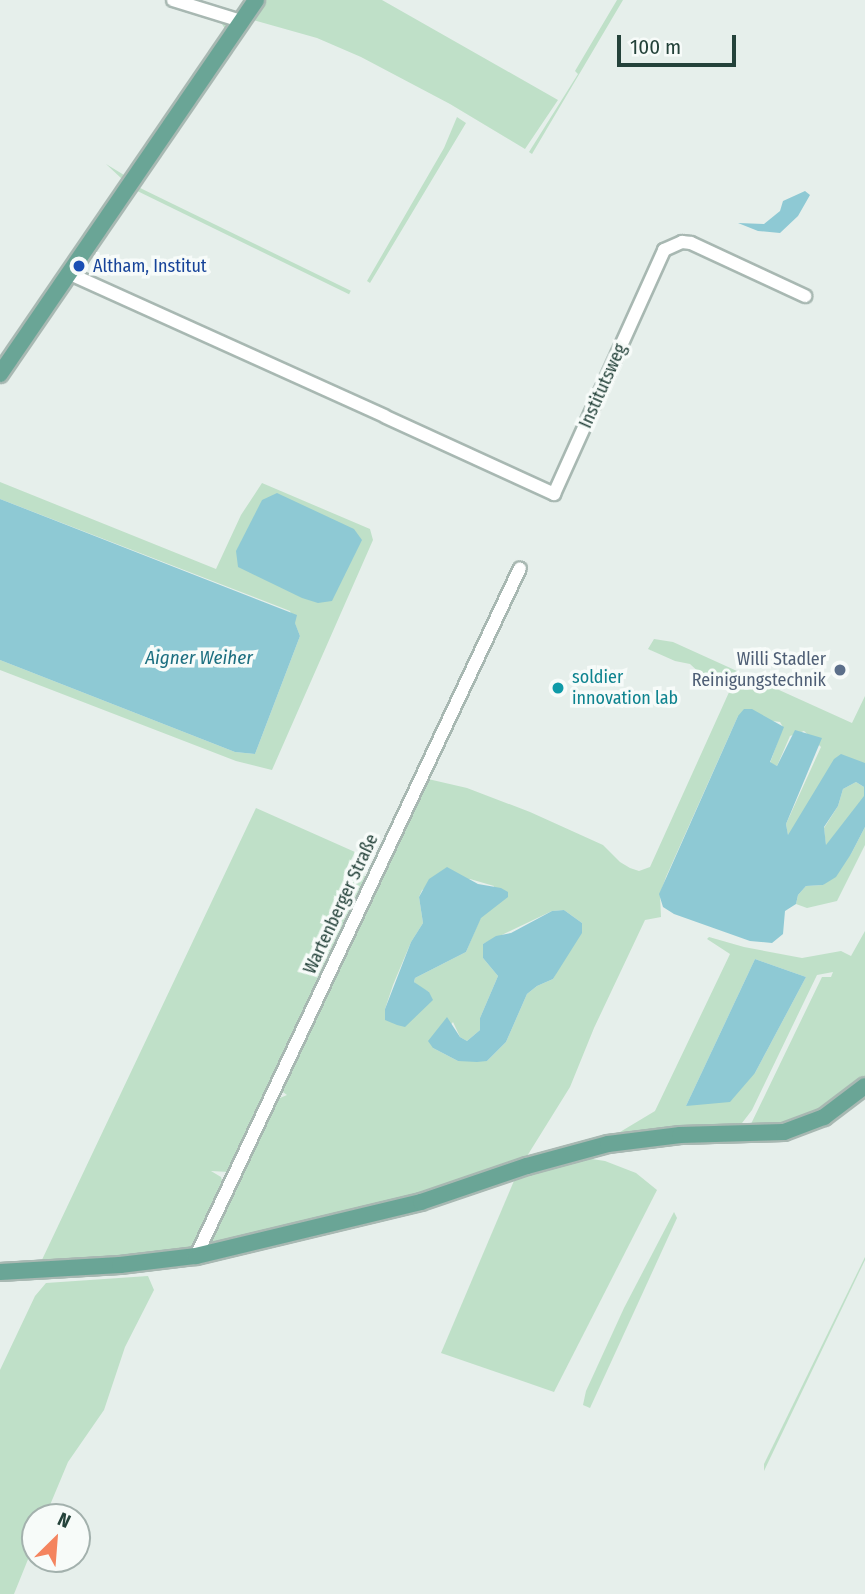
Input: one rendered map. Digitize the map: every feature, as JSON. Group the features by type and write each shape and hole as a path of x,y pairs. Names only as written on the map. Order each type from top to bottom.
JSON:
{"main road":[{"path":"0,374 256,0"},
{"path":"0,1272 120,1265 196,1256 421,1202 527,1166 608,1144 680,1135 763,1134 798,1129 836,1110 865,1086"}],"street":[{"path":"173,0 241,21"},
{"name":"Institutsweg","path":"68,273 554,494 664,250 682,242 691,243 805,296"},
{"name":"Wartenberger Straße","path":"196,1256 520,568"}],"green space":[{"path":"261,0 382,0 558,100 525,149 450,104 361,57 317,38 250,19"},
{"path":"617,0 623,0 532,154 529,152 578,74 575,71"},
{"path":"219,19 229,27 122,179 106,164 124,175 225,29"},
{"path":"457,117 466,123 370,283 367,281 444,148"},
{"path":"136,186 351,291 349,294 134,190"},
{"path":"0,482 216,569 241,515 262,483 370,529 373,540 272,770 236,761 0,670 0,660 235,752 255,754 300,636 290,611 0,499"},
{"path":"654,639 673,642 852,723 865,696 865,763 795,825 788,836 786,824 821,747 804,731 790,736 777,766 770,763 783,727 780,722 738,716 666,877 660,894 661,917 645,920 594,1028 570,1087 524,1161 440,1191 211,1246 208,1243 273,1101 287,1095 279,1089 428,779 467,788 530,812 603,845 630,868 639,871 650,867 730,690 718,680 703,676 690,664 675,661 648,649","holes":["470,879 494,886 466,952 415,978 414,982 429,992 385,1019 385,1009 393,985 411,942 423,923 419,897 422,890","564,910 582,923 553,979 527,994 506,1042 487,1061 458,1061 433,1048 453,1022 460,1037 467,1041 480,1030 480,1018 498,976 483,958 483,944 552,911"]},
{"path":"856,782 864,787 865,796 826,846 824,828 838,806 843,789"},
{"path":"256,808 355,852 347,868 371,879 229,1172 211,1171 221,1177 223,1184 192,1247 181,1253 40,1264"},
{"path":"865,827 865,845 837,901 807,908 796,904 798,895 806,886 823,885 851,854"},
{"path":"865,931 865,1079 830,1109 790,1126 750,1126 822,977 831,977 833,972 817,975 752,1110 739,1127 610,1138 655,1111 730,954 707,939 709,937 802,958 841,951 851,956","holes":["755,959 806,977 755,1073 686,1106"]},
{"path":"572,1156 605,1161 636,1173 657,1190 554,1392 441,1353 516,1176"},
{"path":"674,1212 677,1218 590,1408 583,1405 586,1391 624,1308"},
{"path":"865,1257 865,1260 764,1471 764,1464"},
{"path":"148,1276 154,1290 125,1347 104,1410 68,1462 51,1503 21,1503 22,1573 14,1594 0,1594 0,1370 35,1296 46,1283"}],"water":[{"path":"805,191 810,195 798,216 780,233 758,231 738,223 764,224 780,211 783,201"},
{"path":"277,493 354,529 362,540 332,601 318,603 302,598 238,567 236,551 262,500"},
{"name":"Aigner Weiher","path":"0,499 297,615 295,623 300,636 255,754 235,752 0,660"},
{"path":"744,709 752,709 784,727 770,762 777,766 795,730 822,738 786,824 788,835 834,759 841,754 865,763 865,827 836,877 823,885 806,886 798,895 796,904 785,911 783,934 772,943 750,941 674,914 663,907 659,894 738,716","holes":["856,782 864,787 864,796 826,845 824,827 838,806 843,789"]},
{"path":"447,867 478,884 501,888 508,892 508,897 481,918 466,952 415,978 414,982 429,992 433,1000 405,1027 397,1025 385,1020 385,1009 411,942 423,923 419,897 429,879"},
{"path":"564,910 582,923 582,933 553,979 527,994 506,1042 487,1061 477,1062 458,1061 433,1048 428,1041 447,1017 460,1037 467,1041 480,1030 480,1018 498,976 483,958 483,944 496,936 511,933 552,911"},
{"path":"755,959 806,977 755,1073 730,1102 686,1106"}],"place":[{"name":"Altham, Institut","path":"79,266"},
{"name":"Willi Stadler Reinigungstechnik","path":"840,670"},
{"name":"soldier innovation lab","path":"558,688"}]}
